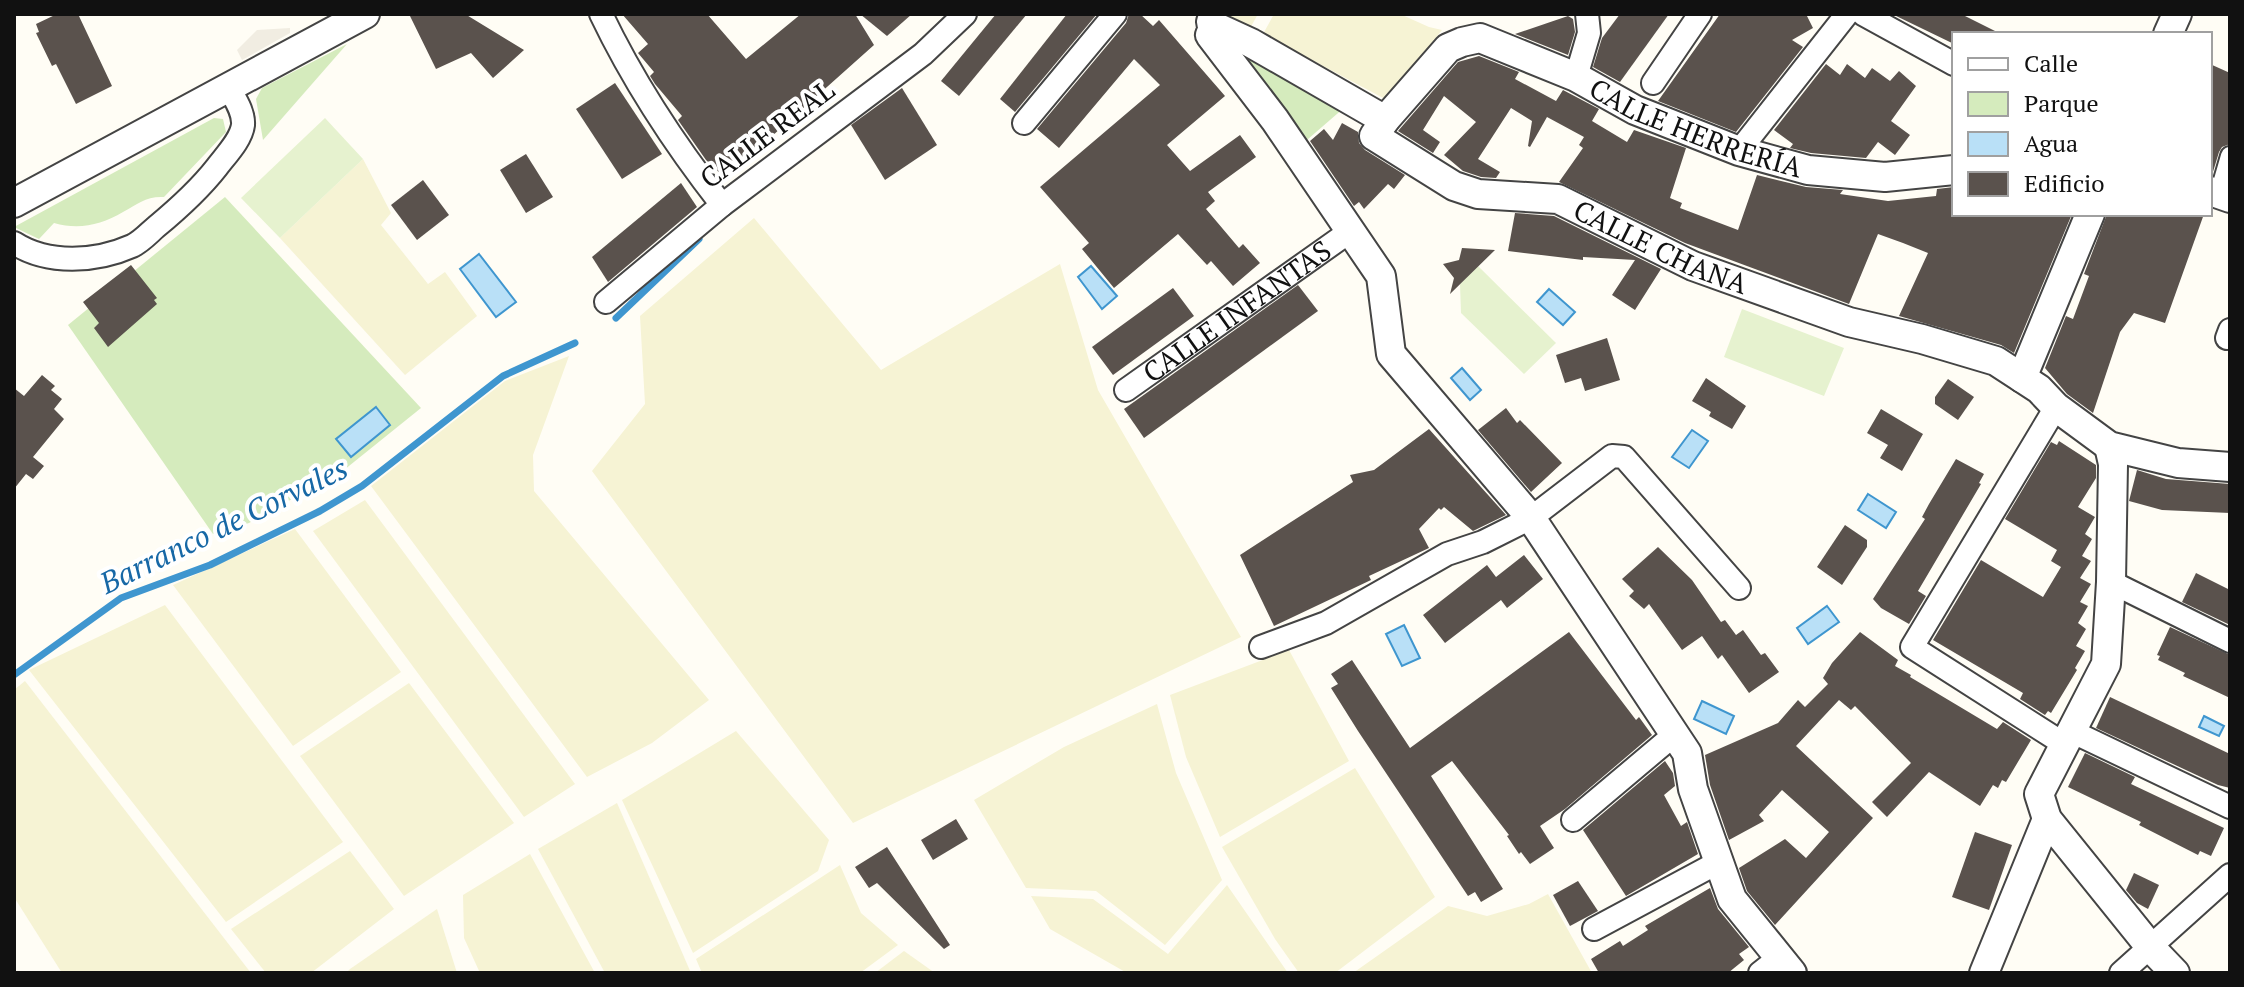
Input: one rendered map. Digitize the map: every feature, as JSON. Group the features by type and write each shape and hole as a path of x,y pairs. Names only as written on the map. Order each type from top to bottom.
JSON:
{"street":[{"path":"14,203 365,14"},
{"path":"601,14 645,97 680,151 722,205"},
{"name":"CALLE REAL","path":"606,302 722,205 923,54 965,14"},
{"path":"1024,123 1115,14"},
{"path":"1576,77 1589,33 1587,14"},
{"path":"1653,83 1700,14"},
{"path":"1739,151 1847,14"},
{"path":"1863,14 1952,63"},
{"path":"1210,20 1385,120"},
{"name":"CALLE INFANTAS","path":"1210,20 1210,35 1286,136 1381,276 1391,354 1531,518 1687,753 1693,789 1732,899 1777,968"},
{"name":"CALLE HERRERÍA","path":"1385,120 1448,48 1480,38 1576,77 1635,110 1739,151 1808,170 1885,177 1952,170"},
{"path":"14,243 48,256 72,259 100,256 134,245 198,191 243,130 243,115 228,86"},
{"name":"CALLE CHANA","path":"1385,120 1374,136 1454,186 1490,196 1558,199 1693,266 1849,322 1996,361 2022,378"},
{"path":"2220,194 2230,156"},
{"path":"2089,216 2022,378 2109,446 2178,463 2230,467"},
{"name":"CALLE INFANTAS","path":"1126,390 1349,232"},
{"path":"2056,407 1912,647 2068,738 2230,807"},
{"path":"2109,446 2113,464 2106,664 2039,794 2047,819 2151,948 2175,973"},
{"path":"1261,647 1326,623 1447,554 1483,542 1531,518 1612,456 1624,457 1739,588"},
{"path":"2111,582 2230,641"},
{"path":"1573,820 1674,735"},
{"path":"1984,973 2047,819"},
{"path":"1594,929 1717,863"},
{"path":"2121,973 2230,875"}],"shaded area":[{"path":"1224,14 1258,14 1249,30"},
{"path":"1274,14 1400,14 1442,30 1387,100 1263,34"},
{"path":"290,28 290,33 242,60 237,50 257,30"},
{"path":"363,159 391,213 381,225 428,284 445,272 477,316 405,375 280,238"},
{"path":"754,218 881,370 1060,264 1098,390 1241,637 853,823 592,471 645,404 640,316"},
{"path":"569,356 533,455 534,491 709,700 652,743 587,777 371,486 505,381"},
{"path":"365,500 575,784 524,817 313,531"},
{"path":"295,529 401,672 293,746 173,585"},
{"path":"165,605 343,842 226,922 29,670"},
{"path":"1289,650 1349,761 1220,837 1186,757 1170,695"},
{"path":"25,681 251,973 62,973 14,897 14,690"},
{"path":"409,683 514,823 404,896 300,756"},
{"path":"1157,704 1176,773 1222,880 1165,945 1096,891 1026,888 974,800 1064,747"},
{"path":"736,731 829,840 818,871 693,953 622,800"},
{"path":"1355,768 1435,897 1335,973 1299,973 1275,939 1222,847"},
{"path":"617,803 691,973 605,973 538,849"},
{"path":"350,851 394,909 311,973 266,973 231,929"},
{"path":"530,854 595,973 480,973 464,938 463,895"},
{"path":"840,865 861,913 898,945 860,973 702,973 696,959"},
{"path":"1227,885 1288,973 1127,973 1050,929 1031,896 1093,899 1168,954"},
{"path":"1548,894 1592,973 1353,973 1448,906 1487,916 1529,904"},
{"path":"437,909 457,973 346,973 350,969"},
{"path":"904,951 935,973 875,973"}],"green space":[{"path":"347,44 263,140 256,99 262,88"},
{"path":"1242,45 1345,107 1300,146 1237,53"},
{"path":"214,118 223,119 226,132 164,197 147,199 98,223 72,226 54,223 39,239 14,227"},
{"path":"325,118 363,159 280,238 241,198"},
{"path":"225,197 421,408 344,470 249,523 213,534 68,325"},
{"path":"1478,266 1556,343 1524,374 1461,313 1460,284"},
{"path":"1742,309 1844,348 1824,396 1724,357"}],"water":[{"path":"479,254 516,302 496,317 460,269"},
{"path":"1091,266 1117,296 1102,309 1078,277"},
{"path":"1549,289 1575,312 1563,325 1537,302"},
{"path":"1462,368 1481,390 1470,400 1451,378"},
{"path":"376,407 390,425 351,457 336,439"},
{"path":"1692,430 1708,441 1689,468 1672,457"},
{"path":"1868,494 1896,512 1886,528 1858,510"},
{"path":"1827,606 1839,622 1808,644 1797,628"},
{"path":"1404,625 1420,658 1402,666 1386,634"},
{"path":"1702,701 1734,716 1726,734 1694,719"},
{"path":"2204,716 2224,726 2219,736 2199,727"}],"building":[{"path":"57,14 78,14 112,86 76,104 36,33 39,32 36,24"},
{"path":"409,14 465,14 524,50 493,78 471,53 436,69"},
{"path":"622,14 707,14 746,59 801,14 855,14 874,45 725,178 706,160 678,120 682,116 655,84 650,76 654,72 638,53 648,44"},
{"path":"860,14 912,14 887,36"},
{"path":"996,14 1027,14 959,96 941,81"},
{"path":"1067,14 1097,14 1015,112 1000,99"},
{"path":"1129,14 1140,14 1153,26 1159,20 1225,96 1167,145 1190,171 1240,135 1256,157 1208,192 1215,201 1206,209 1239,248 1243,244 1260,263 1233,286 1211,261 1207,265 1178,234 1114,288 1082,249 1089,243 1040,187 1160,85 1134,59 1059,148 1037,129 1126,23"},
{"path":"1620,14 1669,14 1620,82 1593,67 1602,38"},
{"path":"1720,14 1806,14 1813,28 1792,40 1803,47 1736,132 1658,101"},
{"path":"1892,14 1961,14 1997,32 1952,32 1952,43"},
{"path":"1568,16 1573,19 1575,32 1568,55 1515,34"},
{"path":"1479,56 1519,72 1515,79 1556,101 1563,90 1599,109 1592,121 1627,142 1634,130 1686,148 1670,198 1682,203 1680,208 1738,230 1757,175 1806,187 1843,190 1840,194 1888,201 1936,196 1937,189 1952,187 1952,216 2071,216 2014,353 2001,345 1899,316 1928,253 1903,243 1878,234 1849,304 1685,243 1559,182 1583,148 1579,145 1584,137 1547,117 1530,147 1532,121 1511,108 1478,159 1500,172 1496,178 1463,171 1444,155 1476,122 1444,96 1423,130 1440,142 1433,153 1398,131 1458,62"},
{"path":"1826,64 1840,75 1847,64 1865,78 1872,68 1890,81 1899,71 1916,86 1891,121 1910,135 1895,155 1878,142 1866,158 1811,153 1790,148 1793,144 1774,130"},
{"path":"2212,65 2230,73 2230,144 2219,152 2212,175"},
{"path":"615,83 662,154 622,179 576,109"},
{"path":"902,88 937,145 885,180 851,125"},
{"path":"1342,123 1358,132 1359,143 1365,150 1405,175 1394,189 1388,184 1364,209 1359,202 1354,206 1310,141 1324,129 1333,140"},
{"path":"526,154 553,197 526,213 500,170"},
{"path":"423,180 449,215 417,240 391,205"},
{"path":"681,183 697,207 608,282 592,257"},
{"path":"1515,213 1554,216 1661,269 1635,310 1612,295 1635,260 1583,257 1583,260 1508,251"},
{"path":"2106,216 2203,216 2165,323 2134,313 2120,332 2093,413 2067,394 2045,368 2066,316 2073,319 2089,276 2084,274"},
{"path":"1462,248 1495,250 1450,294 1454,278 1443,264 1459,260"},
{"path":"131,265 157,298 154,300 157,304 108,347 94,328 99,323 83,302"},
{"path":"1298,285 1318,311 1144,438 1124,409"},
{"path":"1173,288 1194,316 1113,375 1092,347"},
{"path":"1607,338 1620,380 1585,391 1581,378 1565,383 1556,355"},
{"path":"42,375 55,386 51,390 62,399 54,409 64,419 33,457 44,466 33,479 26,474 14,489 14,388 24,396"},
{"path":"1706,378 1746,406 1732,429 1709,416 1711,412 1692,401"},
{"path":"1948,379 1974,397 1958,420 1935,404 1935,397"},
{"path":"1506,408 1517,423 1520,420 1562,463 1531,492 1478,430"},
{"path":"1881,409 1923,434 1902,471 1880,458 1888,445 1867,433"},
{"path":"1429,429 1506,515 1473,531 1444,507 1439,508 1419,529 1429,548 1369,576 1371,580 1274,626 1240,555 1353,482 1350,475 1374,470"},
{"path":"2059,441 2096,465 2096,478 2078,507 2095,517 2085,534 2092,539 2082,556 2091,561 2080,578 2091,584 2080,602 2088,606 2078,623 2086,629 2076,646 2085,651 2051,713 2048,711 2045,715 2020,699 2023,693 1933,640 1981,560 2043,597 2061,567 2051,561 2057,550 2005,519 2051,442 2057,445"},
{"path":"1956,459 1984,474 1918,591 1926,596 1909,624 1881,608 1873,599 1925,519 1922,517"},
{"path":"2137,470 2166,479 2230,484 2230,513 2162,510 2129,501"},
{"path":"1845,525 1867,540 1867,547 1842,585 1817,567"},
{"path":"1658,547 1692,580 1721,622 1725,620 1736,635 1743,630 1761,655 1765,653 1779,672 1749,693 1722,655 1718,659 1702,636 1682,650 1649,604 1644,609 1629,596 1634,591 1622,579"},
{"path":"1524,555 1543,579 1507,608 1501,600 1445,643 1423,615 1487,565 1496,577"},
{"path":"2196,573 2230,590 2230,625 2182,602"},
{"path":"2170,627 2230,655 2230,698 2183,676 2185,673 2158,660 2160,656 2157,655"},
{"path":"1569,632 1636,720 1639,717 1652,735 1565,809 1540,826 1554,848 1530,864 1521,852 1519,854 1509,835 1452,761 1431,776 1503,889 1481,902 1475,892 1468,896 1358,731 1331,688 1338,684 1331,674 1352,660 1410,748"},
{"path":"1860,632 1898,660 1895,666 1910,677 1997,729 2003,722 2031,740 2006,782 2002,780 1998,788 1993,785 1980,806 1929,772 1887,817 1872,802 1911,763 1855,706 1851,710 1839,700 1796,746 1873,818 1775,925 1747,891 1739,868 1785,839 1806,858 1829,832 1782,790 1759,815 1764,821 1729,840 1710,785 1705,755 1778,723 1798,700 1805,707 1828,684 1823,678 1832,663"},
{"path":"2110,697 2230,754 2230,788 2096,728"},
{"path":"2085,753 2135,777 2131,784 2224,828 2211,856 2200,851 2198,855 2139,825 2141,822 2068,787"},
{"path":"1665,761 1673,773 1675,786 1664,795 1681,826 1687,822 1698,854 1626,896 1583,830"},
{"path":"956,819 968,839 933,860 921,840"},
{"path":"1975,832 2012,845 1989,910 1952,897"},
{"path":"887,847 950,945 944,949 877,883 869,888 855,867"},
{"path":"2134,873 2159,885 2148,909 2137,903 2126,890"},
{"path":"1578,881 1598,911 1570,926 1553,895"},
{"path":"1710,888 1718,909 1749,947 1739,954 1744,960 1728,973 1599,973 1591,959 1620,941 1623,946 1648,930 1645,926"}],"waterway":[{"name":"Barranco de Corvales","path":"616,318 699,239"},
{"name":"Barranco de Corvales","path":"14,675 121,598 210,565 320,511 362,486 503,376 575,343"}]}
